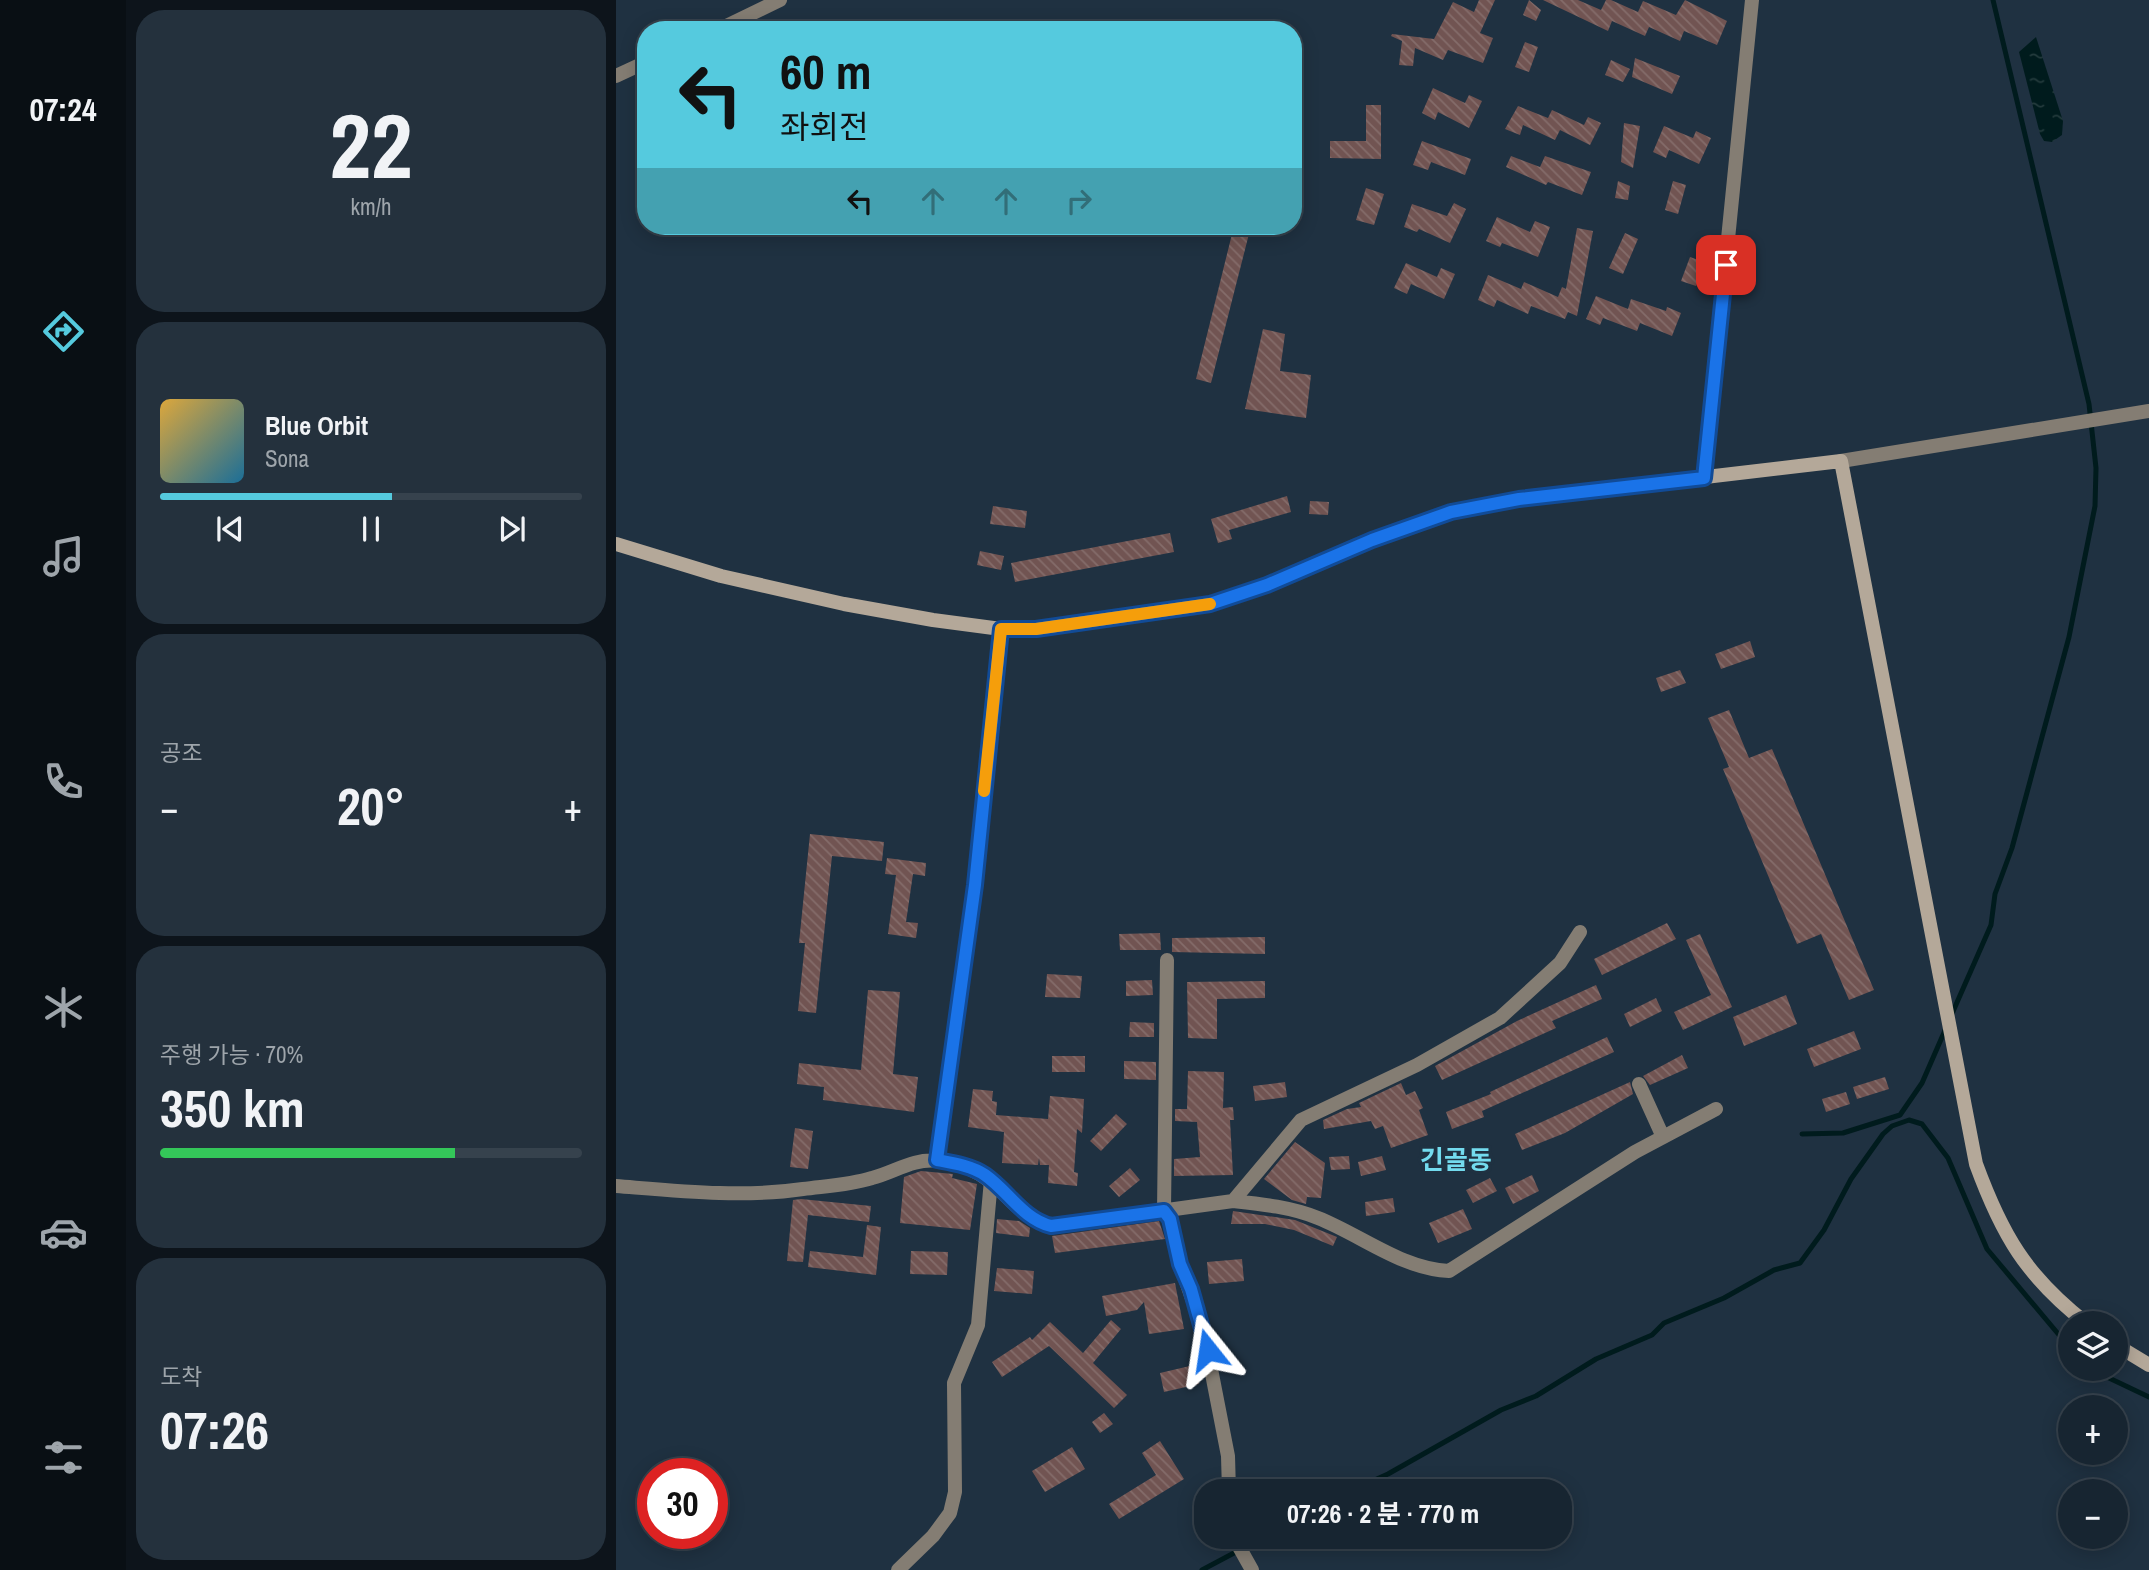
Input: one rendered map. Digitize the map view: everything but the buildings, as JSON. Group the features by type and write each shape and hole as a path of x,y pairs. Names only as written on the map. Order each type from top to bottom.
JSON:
{"main road":[{"path":"616,544 720,576 844,604 1001,629 1036,629 1210,604 1267,585 1372,540 1451,512 1519,499 1841,461 1976,1164 1992,1206 2020,1257 2071,1311"},
{"path":"2128,1352 2149,1365"}],"street":[{"path":"737,21 780,0"},
{"path":"1704,478 1752,0"},
{"path":"616,76 637,66"},
{"path":"1841,461 2149,411"},
{"path":"937,1160 975,885 1001,629"},
{"path":"1233,1200 1301,1120 1417,1065 1500,1018 1560,963 1580,932"},
{"path":"1167,960 1164,1211 1170,1219 1180,1264 1205,1333 1228,1456 1229,1479"},
{"path":"1639,1084 1663,1137"},
{"path":"616,1186 764,1193 870,1179 909,1162 937,1160 971,1169 991,1180 1027,1215 1039,1223 1051,1226 1233,1200 1317,1217 1399,1258 1432,1270 1449,1271 1663,1137 1716,1109"},
{"path":"898,1570 933,1536 950,1513 955,1492 954,1383 978,1325 991,1180"},
{"path":"1240,1549 1252,1570"}],"water":[{"path":"2036,37 2063,121 2062,135 2052,142 2044,141 2040,134 2019,52"}],"waterway":[{"path":"1951,1016 1991,925 1995,894 2012,848 2069,637 2095,506 2096,468 2089,404 1993,0"},
{"path":"1802,1134 1843,1133 1900,1115 1922,1083 1946,1028"},
{"path":"1377,1479 1501,1410 1536,1396 1596,1359 1652,1335 1664,1323 1724,1298 1774,1270 1800,1263 1824,1230 1851,1179 1883,1134 1892,1126 1909,1120 1922,1124 1948,1158 1987,1249 2058,1334"},
{"path":"2115,1381 2149,1397"},
{"path":"1202,1570 1242,1549"}],"slow traffic":[{"path":"984,791 1001,629 1036,629 1210,604"}],"district":[{"name":"긴골동","path":"1456,1159"}],"route":[{"path":"1208,1350 1191,1289 1180,1264 1170,1219 1164,1211 1051,1226 1039,1223 1027,1215 983,1173 959,1164 937,1160 975,885 1001,629 1036,629 1210,604 1267,585 1372,540 1451,512 1519,499 1704,478 1726,265"}]}
